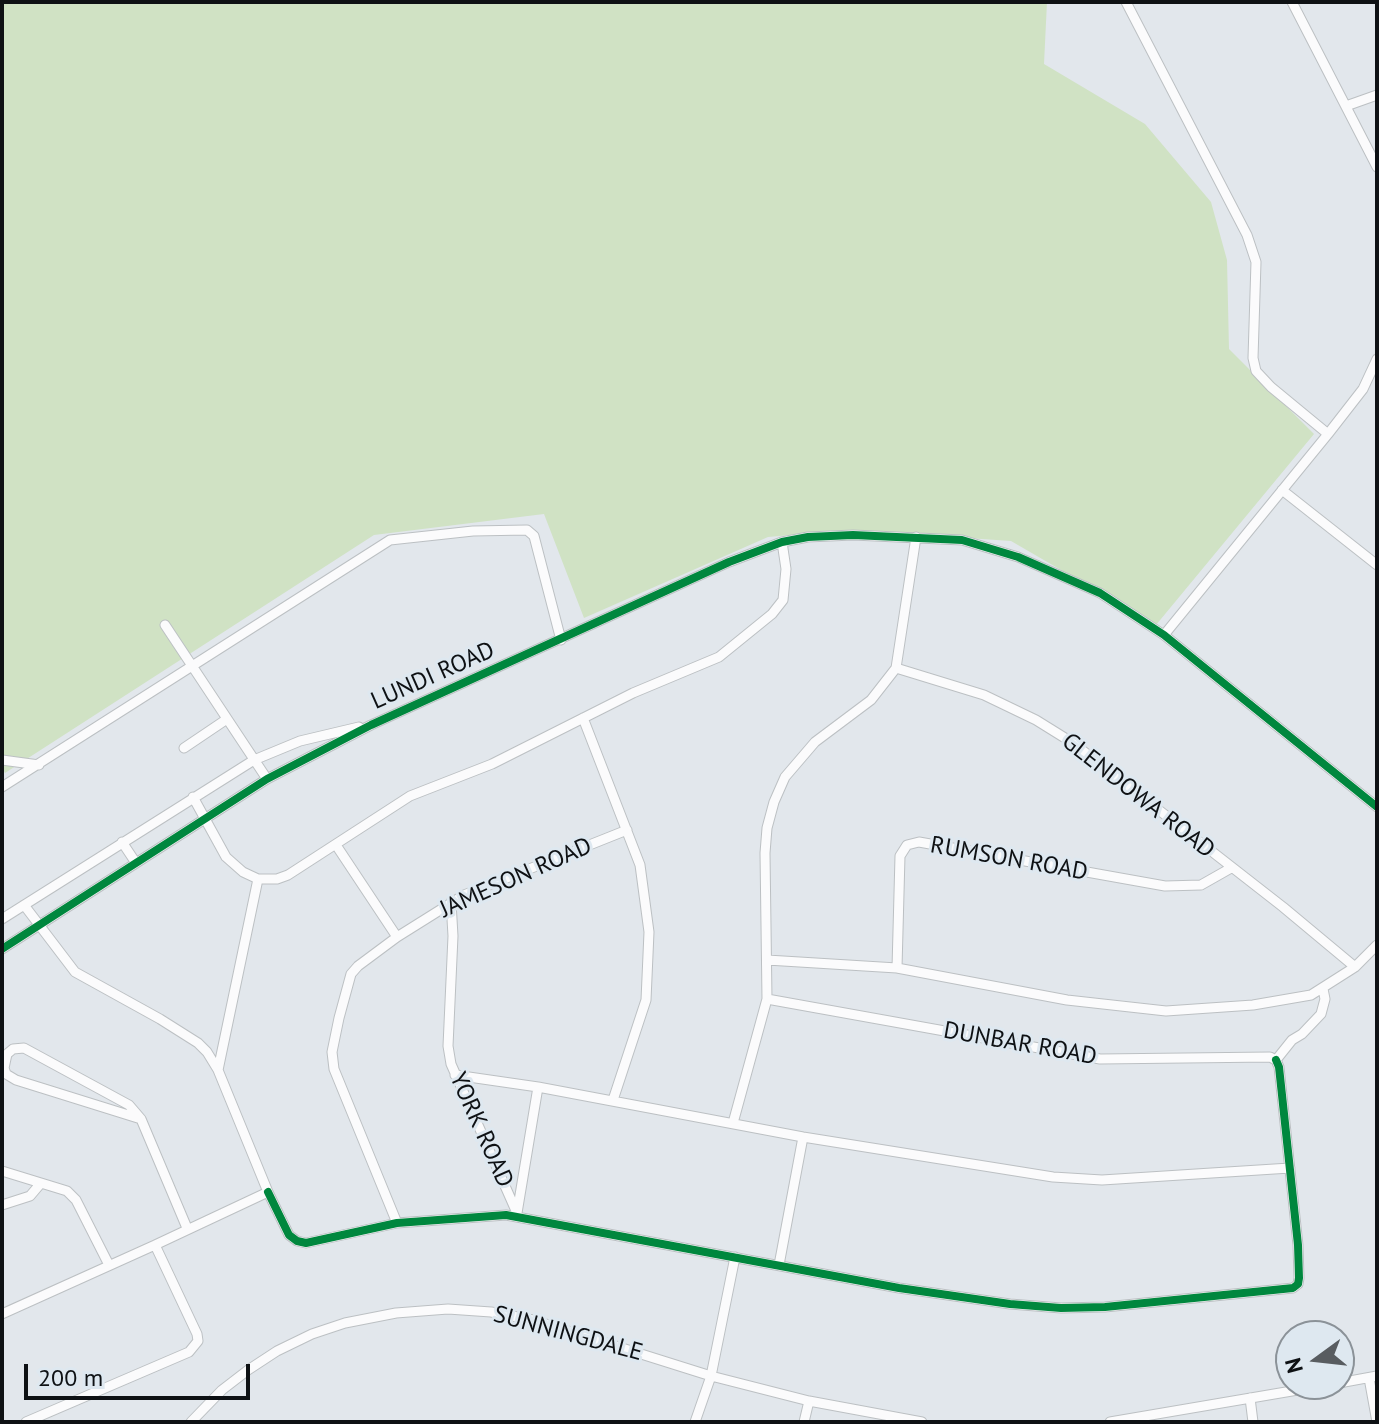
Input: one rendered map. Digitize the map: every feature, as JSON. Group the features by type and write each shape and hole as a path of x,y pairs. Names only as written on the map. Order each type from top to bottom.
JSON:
{"street":[{"path":"1126,2 1239,217 1252,248 1256,262 1253,358 1256,371 1328,434"},
{"path":"1292,2 1377,167"},
{"path":"1346,106 1377,95"},
{"path":"1164,635 1374,381 1377,359"},
{"path":"1282,490 1377,565"},
{"path":"2,787 385,542 397,538 523,529 534,536 561,640"},
{"name":"LUNDI ROAD","path":"2,949 267,779 371,725 715,568 782,542 840,535 962,540 1030,562 1100,593 1164,635 1377,807"},
{"path":"733,1123 767,999 766,840 774,802 785,777 815,742 871,700 896,668 916,537"},
{"path":"193,797 226,857 243,872 258,879 277,879 288,875 410,796 492,764 633,693 719,657 779,607 786,591 782,542"},
{"path":"165,625 267,779"},
{"name":"GLENDOWA ROAD","path":"896,668 984,695 1052,730 1107,768 1355,967"},
{"path":"583,718 640,865 647,896 649,969 646,1000 613,1100"},
{"path":"184,748 227,719"},
{"name":"LUNDI ROAD","path":"2,919 254,760 300,741 371,725"},
{"path":"2,760 39,765"},
{"name":"JAMESON ROAD","path":"397,1223 334,1069 332,1052 351,974 397,937 451,902 627,830"},
{"path":"122,842 136,863"},
{"name":"RUMSON ROAD","path":"897,968 900,856 907,845 919,842 1165,886 1201,885 1231,868"},
{"path":"336,845 397,937"},
{"path":"218,1070 258,879"},
{"name":"YORK ROAD","path":"451,902 453,936 448,1046 455,1075 516,1214"},
{"path":"24,905 75,972 198,1043 207,1052 218,1070 268,1192 289,1235 297,1241 306,1243 397,1223 516,1214 899,1288 1061,1308 1182,1301 1293,1288 1298,1284 1290,1168 1276,1060 1292,1040 1321,1014 1325,999 1323,989"},
{"path":"767,960 897,968 1067,1000 1166,1011 1253,1005 1298,998 1323,989 1355,967 1377,945"},
{"name":"DUNBAR ROAD","path":"767,999 1100,1059 1270,1057 1276,1060"},
{"path":"141,1119 16,1080 6,1074 7,1054 13,1049 24,1048 129,1105 141,1119 187,1228"},
{"path":"455,1075 613,1100 803,1137 1053,1177 1102,1180 1290,1168"},
{"path":"516,1214 538,1087"},
{"path":"779,1265 803,1137"},
{"path":"2,1171 67,1191 76,1200 109,1265"},
{"path":"2,1205 30,1196 41,1183"},
{"path":"2,1314 268,1192"},
{"path":"26,1422 195,1347 197,1334 155,1245"},
{"path":"695,1422 711,1376 735,1257"},
{"name":"SUNNINGDALE","path":"191,1422 222,1390 277,1351 312,1334 345,1323 448,1309 491,1312 533,1320 711,1376 809,1401 922,1422"},
{"path":"1373,1377 1377,1422"},
{"path":"1110,1422 1275,1394"},
{"path":"1250,1398 1253,1422"},
{"path":"804,1422 809,1401"}],"green space":[{"path":"2,2 1047,2 1044,64 1145,124 1211,202 1227,260 1229,349 1314,434 1156,625 1011,541 850,530 768,537 584,618 544,514 374,535 5,773 2,768"}],"cycle path":[{"path":"2,949 267,779 371,725 729,562 782,542 808,537 853,535 962,540 1018,557 1100,593 1164,635 1377,807"},
{"path":"268,1192 289,1235 306,1243 397,1223 506,1215 899,1288 1010,1304 1105,1307 1293,1288 1299,1278 1298,1245 1276,1060"}]}
